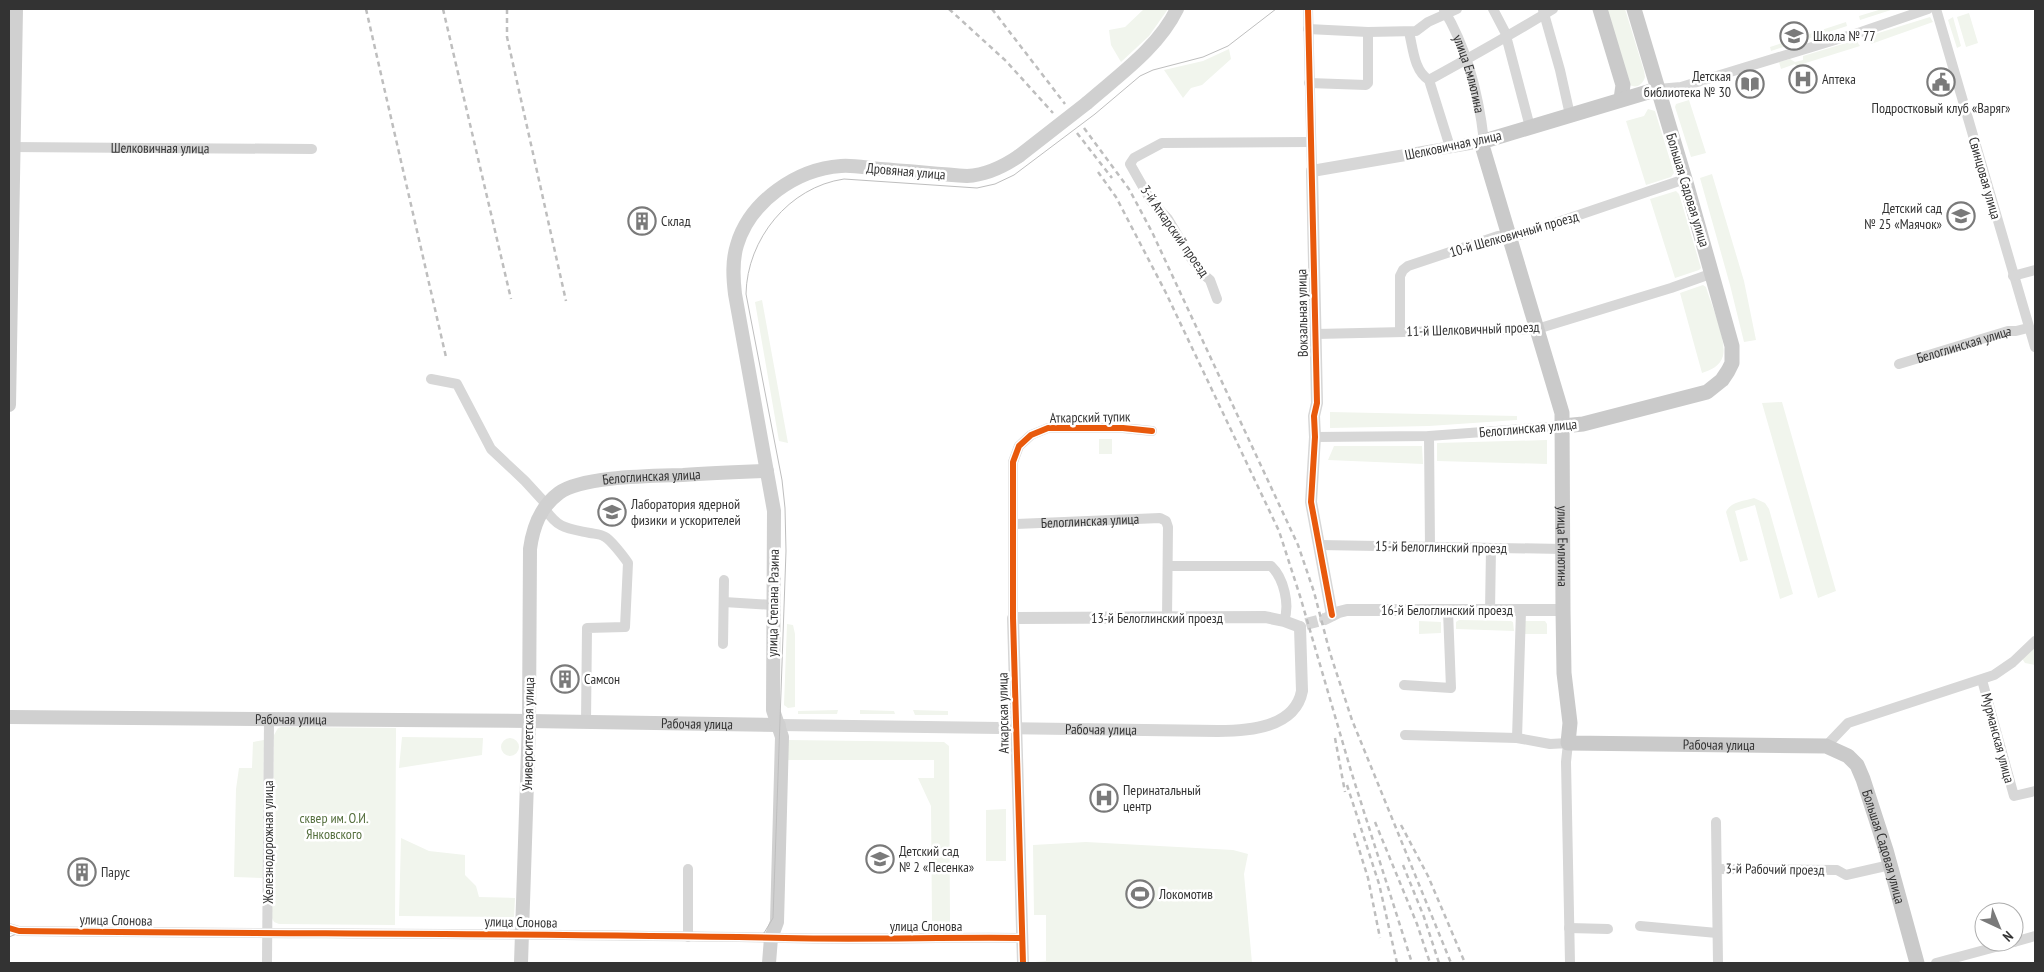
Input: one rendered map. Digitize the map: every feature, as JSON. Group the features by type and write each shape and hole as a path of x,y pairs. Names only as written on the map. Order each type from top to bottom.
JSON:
{"main road":[{"path":"9,405 11,147 16,9"},
{"name":"Дровяная улица","path":"737,245 755,212 770,196 802,175 842,166 978,176 997,169 1019,156 1087,103 1156,41 1169,25 1177,9"},
{"path":"1600,9 1623,85 1621,99"},
{"name":"Большая Садовая улица","path":"1634,9 1713,272 1732,346 1732,363 1728,371"},
{"name":"Шелковичная улица","path":"1482,142 1658,89"},
{"name":"улица Емлютина","path":"1482,142 1562,413 1564,426 1563,610 1564,673 1570,722 1568,743"},
{"name":"улица Степана Разина","path":"737,245 732,271 734,294 774,511 773,710 782,737 776,926 771,938 769,963"},
{"name":"Белоглинская улица","path":"1564,426 1583,424 1707,392 1722,380 1728,371"},
{"name":"Белоглинская улица","path":"545,506 559,493 568,488 609,479 767,471"},
{"name":"Университетская улица","path":"521,963 529,721 530,549 532,533 545,506"},
{"name":"Рабочая улица","path":"9,718 529,721 779,725"},
{"name":"Рабочая улица","path":"1568,743 1826,746"},
{"name":"Большая Садовая улица","path":"1826,746 1838,750 1857,765 1890,865 1917,963"}],"street":[{"name":"Вокзальная улица","path":"1308,9 1317,403 1314,416 1311,502 1328,617"},
{"path":"1308,29 1409,32 1416,31 1445,12 1457,9"},
{"path":"1493,9 1506,37 1530,127"},
{"path":"1658,89 1681,87 1861,32 1928,9"},
{"name":"Свинцовая улица","path":"1936,9 2035,347"},
{"path":"1429,80 1465,58 1506,37 1547,10 1570,115"},
{"name":"улица Емлютина","path":"1445,12 1465,58 1475,92 1482,142"},
{"path":"1309,83 1366,85 1368,83 1368,32"},
{"path":"1409,32 1415,58 1420,72 1429,80 1450,147"},
{"name":"3-й Аткарский проезд","path":"1217,299 1210,280 1191,258 1168,219 1151,202 1130,164 1134,158 1162,143 1310,142"},
{"name":"Шелковичная улица","path":"1312,171 1482,142"},
{"name":"Шелковичная улица","path":"11,147 31,149 312,149"},
{"name":"10-й Шелковичный проезд","path":"1400,332 1400,276 1408,266 1498,236 1520,235 1686,179"},
{"path":"2013,276 2035,270"},
{"name":"11-й Шелковичный проезд","path":"1316,334 1537,329 1713,272"},
{"name":"Белоглинская улица","path":"1899,364 2008,331 2028,328"},
{"path":"431,379 458,384 491,449 526,481 545,506 554,522 564,528 604,536 611,540 616,550 628,563 625,627 587,628 586,722"},
{"name":"Белоглинская улица","path":"1314,437 1429,436 1564,426"},
{"name":"Аткарский тупик","path":"1013,462 1019,446 1031,435 1048,428 1152,430"},
{"path":"1429,436 1430,547"},
{"name":"Аткарская улица","path":"1013,462 1015,524 1013,618 1023,963"},
{"name":"Белоглинская улица","path":"1015,524 1160,518 1166,521 1168,527 1168,566"},
{"name":"15-й Белоглинский проезд","path":"1318,546 1563,549"},
{"path":"1490,611 1491,548"},
{"path":"1167,618 1168,566 1270,566 1281,580 1288,612 1284,621"},
{"path":"723,644 724,580"},
{"path":"724,602 773,605"},
{"name":"16-й Белоглинский проезд","path":"1328,617 1348,610 1563,610"},
{"path":"1404,685 1451,688 1448,611"},
{"path":"1517,738 1521,611"},
{"name":"13-й Белоглинский проезд","path":"1013,618 1265,617 1303,626"},
{"name":"Рабочая улица","path":"779,725 1246,731 1261,728 1294,710 1300,700 1302,691 1303,626"},
{"path":"1826,746 1848,723 1994,675 2013,662 2035,641"},
{"name":"Мурманская улица","path":"1982,680 2014,796 2035,790"},
{"name":"Железнодорожная улица","path":"267,963 269,721"},
{"name":"Рабочая улица","path":"1405,734 1517,738 1550,744 1568,743"},
{"name":"улица Емлютина","path":"1568,743 1566,762 1570,963"},
{"path":"1716,822 1718,963"},
{"name":"3-й Рабочий проезд","path":"1717,868 1838,870 1846,875 1890,865"},
{"path":"688,868 688,937"},
{"path":"1640,926 1717,933"},
{"path":"1569,928 1608,929"},
{"name":"улица Слонова","path":"9,935 14,929 268,934 1022,938"},
{"path":"1936,963 1977,952"}],"green space":[{"path":"1144,9 1168,9 1149,36 1121,62 1111,45 1109,30 1125,27"},
{"path":"1606,9 1625,9 1645,77 1643,82 1637,86 1630,85"},
{"path":"1882,9 1894,9 1860,20 1859,16"},
{"path":"1969,13 1978,43 1966,47 1957,17"},
{"path":"1930,17 1933,22 1871,44 1868,38 1872,35"},
{"path":"1953,17 1961,46 1957,48 1948,20"},
{"path":"1846,22 1847,26 1771,51 1770,47"},
{"path":"1856,40 1860,46 1781,69 1779,62 1790,59 1795,62 1803,60 1803,56"},
{"path":"1229,49 1231,59 1202,85 1191,88 1183,98 1164,70 1203,61"},
{"path":"1689,100 1706,153 1691,157 1675,107 1676,104"},
{"path":"1648,109 1655,111 1674,173 1671,177 1646,185 1626,121 1644,116"},
{"path":"1712,174 1744,281 1756,340 1744,342 1700,178"},
{"path":"1676,191 1679,194 1701,268 1675,278 1650,199"},
{"path":"1703,285 1706,287 1718,322 1724,349 1720,362 1712,369 1702,373 1680,293"},
{"path":"762,300 788,443 779,441 755,302"},
{"path":"1782,402 1836,591 1818,598 1762,403"},
{"path":"1330,412 1517,416 1517,420 1429,426 1330,428"},
{"path":"1099,439 1112,439 1112,454 1099,454"},
{"path":"1547,440 1547,464 1437,461 1437,443"},
{"path":"1334,446 1422,446 1423,464 1328,460"},
{"path":"1754,498 1765,503 1769,509 1793,594 1780,599 1755,505 1735,511 1748,560 1740,562 1726,512 1734,504"},
{"path":"1459,620 1511,621 1513,622 1514,631 1456,629 1456,622"},
{"path":"1419,621 1441,622 1441,633 1419,634"},
{"path":"1525,621 1545,621 1547,624 1547,634 1525,634"},
{"path":"787,624 793,625 795,634 795,707 788,708 784,705"},
{"path":"2035,645 2035,665 2025,663 2021,657"},
{"path":"838,710 837,714 798,714 798,711"},
{"path":"860,710 894,711 895,714 860,714"},
{"path":"913,710 948,711 948,715 915,715"},
{"name":"сквер им. О.И. Янковского","path":"278,728 396,728 395,925 279,924 274,922 272,918 274,735"},
{"path":"402,737 483,738 482,755 399,768"},
{"path":"510,738 516,741 519,747 516,753 510,756 504,753 501,747 504,741"},
{"path":"264,740 263,878 234,877 236,789 239,768 252,768 253,742"},
{"path":"787,740 944,742 949,746 950,922 932,921 931,806 918,778 934,778 934,760 784,760"},
{"path":"1006,809 1006,861 986,861 986,810"},
{"path":"401,838 429,851 465,855 465,875 476,886 479,897 515,898 514,917 399,916"},
{"name":"Локомотив","path":"1086,842 1233,850 1248,854 1244,874 1252,963 1035,963 1046,961 1046,915 1034,915 1033,845"}],"tunnel":[{"path":"1306,624 1325,619"}],"tram line":[{"path":"9,937 19,933 36,933 267,937 751,939 764,933 773,918 786,551 782,480 746,294 748,274 754,254 763,236 789,204 824,184 844,179 977,188 995,184 1014,175 1095,114 1140,76 1153,70 1203,57 1228,46 1276,9"}],"railway":[{"path":"366,9 446,357"},
{"path":"443,9 511,299"},
{"path":"507,9 507,37 566,301"},
{"path":"949,9 1006,61 1053,113"},
{"path":"992,9 1065,104"},
{"path":"1084,128 1129,189 1152,232 1298,545 1352,720 1451,963"},
{"path":"1077,133 1112,178"},
{"path":"1098,172 1116,197 1166,293 1279,531 1351,771 1412,963"},
{"path":"1335,738 1345,792"},
{"path":"1347,785 1380,887"},
{"path":"1375,822 1417,924 1430,963"},
{"path":"1401,825 1428,876 1465,963"},
{"path":"1354,833 1368,878 1380,938"},
{"path":"1403,865 1424,917 1439,963"},
{"path":"1380,888 1397,963"}],"cycle path":[{"path":"1308,9 1317,403 1314,416 1315,437 1311,502 1332,615"},
{"path":"1023,963 1013,618 1013,462 1019,446 1031,435 1048,428 1123,428 1152,431"},
{"path":"9,928 19,931 594,935 815,939 1022,938"}],"place":[{"name":"Школа № 77","path":"1794,36"},
{"name":"Аптека","path":"1803,79"},
{"name":"Подростковый клуб «Варяг»","path":"1941,82"},
{"name":"Детская библиотека № 30","path":"1750,84"},
{"name":"Детский сад № 25 «Маячок»","path":"1961,216"},
{"name":"Склад","path":"642,221"},
{"name":"Лаборатория ядерной физики и ускорителей","path":"612,512"},
{"name":"Самсон","path":"565,679"},
{"name":"Перинатальный центр","path":"1104,798"},
{"name":"Детский сад № 2 «Песенка»","path":"880,859"},
{"name":"Парус","path":"82,872"},
{"name":"Локомотив","path":"1140,894"}]}
